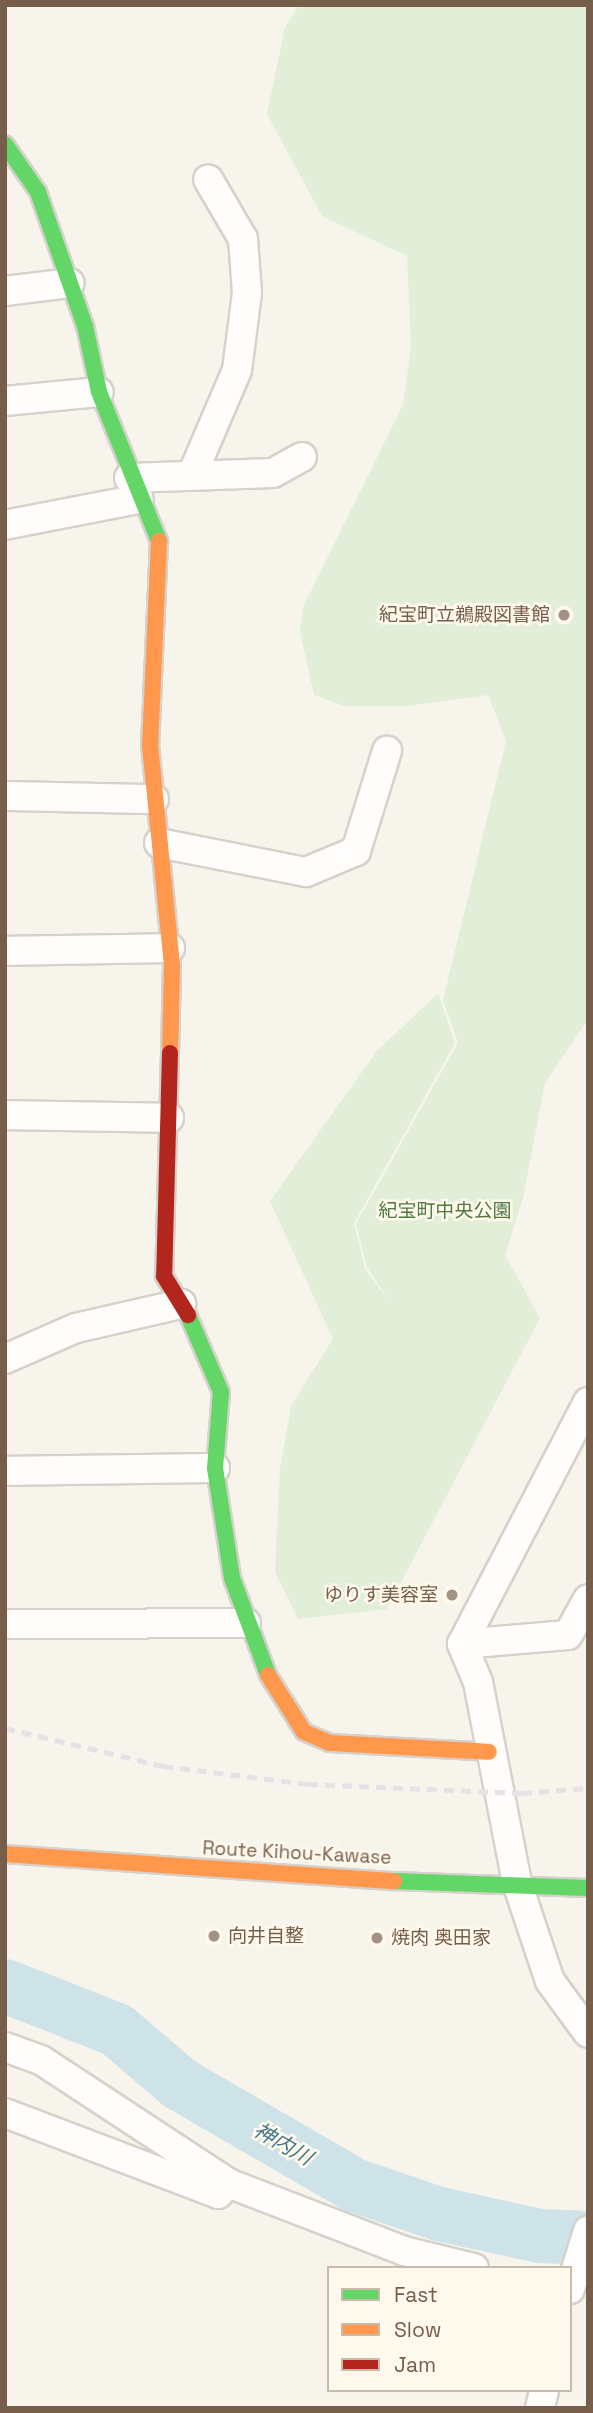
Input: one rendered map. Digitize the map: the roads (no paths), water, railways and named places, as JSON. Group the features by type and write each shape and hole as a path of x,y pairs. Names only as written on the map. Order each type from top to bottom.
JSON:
{"street":[{"path":"5,145 38,192 69,283 99,391 134,488 160,544 150,745 170,948 169,1118 164,1276 205,1342 221,1392 215,1468 232,1578 257,1657 304,1732 330,1743 489,1752"},
{"path":"192,475 237,370 247,293 243,239 208,179"},
{"path":"5,291 69,283"},
{"path":"5,401 99,391"},
{"path":"5,525 134,488 192,475 273,473 302,457"},
{"path":"159,843 306,872 356,851 387,751"},
{"path":"5,796 154,799"},
{"path":"5,951 170,948"},
{"path":"5,1115 169,1118"},
{"path":"5,1359 76,1328 181,1304"},
{"path":"462,1644 588,1402"},
{"path":"5,1471 215,1468"},
{"path":"462,1644 568,1635 588,1599"},
{"path":"5,1624 246,1623"},
{"path":"462,1644 478,1682 489,1752 517,1883 550,1981 588,2033"},
{"name":"Route Kihou-Kawase","path":"5,1854 285,1877 517,1883 588,1888"},
{"path":"5,2047 41,2060 228,2183 404,2251 466,2266"},
{"path":"5,2113 218,2194 228,2183"},
{"path":"572,2282 588,2231"}],"waterway":[{"name":"神内川","path":"5,1986 117,2030 180,2084 354,2185 439,2214 540,2236 588,2238"}],"railway":[{"path":"5,1728 163,1766 308,1784 522,1793 588,1788"}],"place":[{"name":"紀宝町立鵜殿図書館","path":"564,615"},
{"name":"ゆりす美容室","path":"452,1595"},
{"name":"向井自整","path":"214,1936"},
{"name":"焼肉 奥田家","path":"377,1938"}],"park label":[{"name":"紀宝町中央公園","path":"445,1211"}]}
